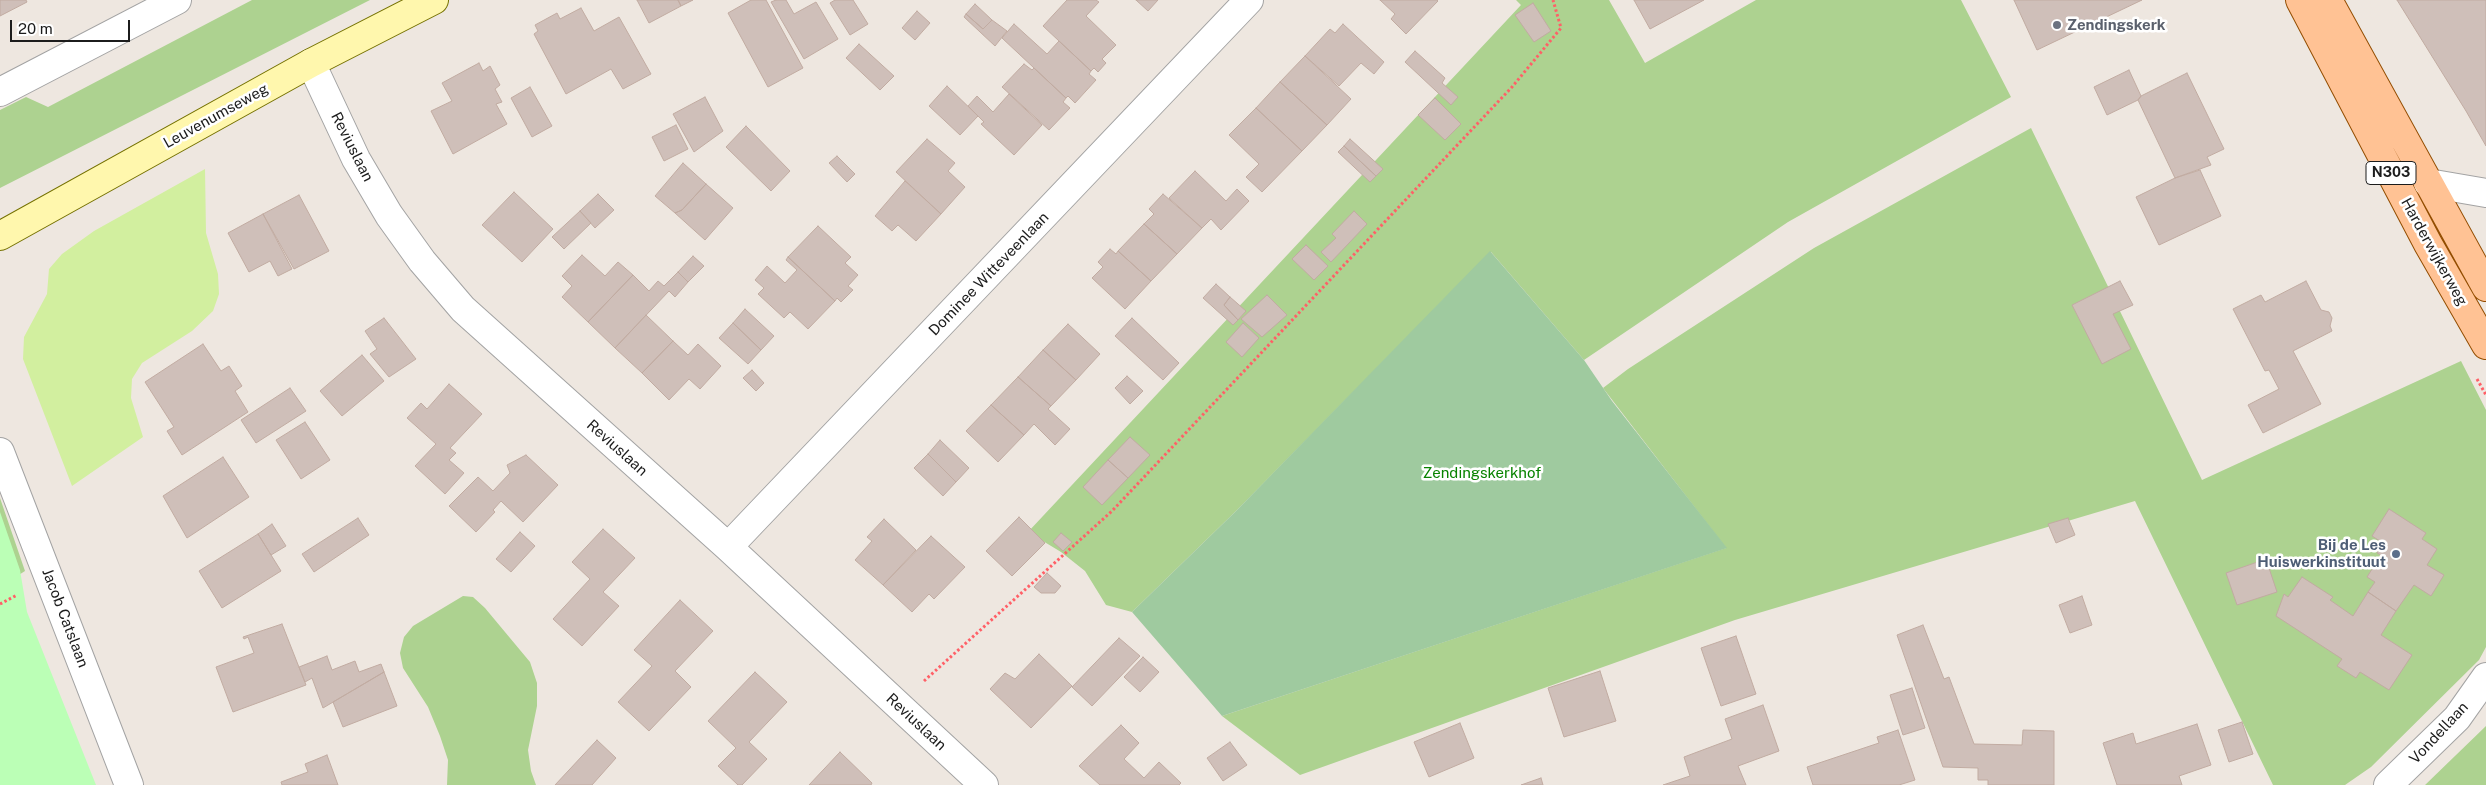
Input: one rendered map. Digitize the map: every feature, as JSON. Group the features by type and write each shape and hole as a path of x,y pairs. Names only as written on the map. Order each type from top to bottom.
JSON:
{"main road":[{"name":"Leuvenumseweg","path":"0,236 310,63 434,0"},
{"name":"Harderwijkerweg","path":"2300,0 2428,244 2486,345"},
{"name":"Harderwijkerweg","path":"2328,0 2486,287"}],"street":[{"path":"0,92 177,0"},
{"name":"Dominee Witteveenlaan","path":"728,547 1250,0"},
{"name":"Reviuslaan","path":"310,63 356,159 389,215 422,261 463,310 728,547 984,785"},
{"path":"2428,183 2486,193"},
{"name":"Jacob Catslaan","path":"0,452 130,785"},
{"name":"Vondellaan","path":"2388,785 2457,718 2486,677"}],"path":[{"path":"897,705 1112,511 1512,86 1561,28 1553,0"}],"green space":[{"path":"252,0 370,0 0,188 0,110 26,97 48,107"},
{"path":"1516,0 1609,0 1645,63 1756,0 1961,0 2011,97 1788,222 1584,360 1491,252 1236,511 1132,612 1106,605 1085,571 1061,552 1028,532 1521,5"},
{"path":"2031,128 2202,480 2461,361 2486,410 2486,647 2479,660 2371,767 2345,785 2273,785 2135,501 1735,620 1300,775 1222,716 1726,548 1603,388 1628,369 1814,248"},
{"path":"205,169 206,233 218,274 219,294 213,311 192,331 142,363 132,379 131,398 143,437 72,486 23,359 24,337 47,294 49,269 62,254 94,231"},
{"name":"Zendingskerkhof","path":"1490,251 1584,360 1612,401 1727,548 1222,716 1132,612 1236,511"},
{"path":"0,498 25,571 0,587"},
{"path":"0,512 20,570 27,612 96,785 0,785"},
{"path":"463,596 473,597 485,608 530,662 537,683 537,706 528,750 531,771 536,785 447,785 448,760 440,736 428,707 403,668 400,653 404,637 413,626"},
{"path":"2486,726 2486,785 2425,785"}],"building":[{"path":"0,0 26,0 27,2 0,16"},
{"path":"637,0 678,0 681,6 649,23"},
{"path":"678,0 693,0 681,6"},
{"path":"751,0 766,0 803,68 768,87 728,13"},
{"path":"786,0 794,14 816,2 838,39 804,59 771,2"},
{"path":"835,0 853,0 868,24 850,35 830,3"},
{"path":"1067,0 1096,0 1099,2 1086,16 1116,45 1102,59 1106,63 1098,72 1094,68 1091,71 1043,26"},
{"path":"1136,0 1158,0 1148,11"},
{"path":"1380,0 1438,1 1406,34 1391,19 1395,14"},
{"path":"1634,0 1704,0 1650,29"},
{"name":"Zendingskerk","path":"2014,0 2142,0 2037,50"},
{"path":"2397,0 2486,0 2486,146 2466,111"},
{"path":"1533,3 1551,31 1534,42 1515,15"},
{"path":"975,4 992,20 983,29 966,14"},
{"path":"581,8 594,31 619,17 651,74 623,89 611,69 566,94 534,34 538,31 535,25 557,13 560,19"},
{"path":"917,11 930,23 915,40 902,28"},
{"path":"966,14 983,29 992,20 1007,31 995,46 964,17"},
{"path":"1014,24 1047,54 1059,41 1091,71 1089,74 1096,80 1075,103 1068,96 1066,98 1002,38"},
{"path":"1343,24 1384,62 1374,74 1361,63 1339,86 1305,56 1330,29 1335,33"},
{"path":"859,44 894,76 880,90 846,58"},
{"path":"1415,51 1445,78 1442,83 1458,97 1451,105 1405,62"},
{"path":"1305,56 1351,99 1327,125 1280,82"},
{"path":"479,63 483,71 490,66 500,85 495,89 502,102 496,104 507,124 453,154 431,111 452,101 442,83"},
{"path":"1024,64 1032,70 1034,68 1066,98 1063,102 1070,108 1049,130 1002,87"},
{"path":"2129,70 2141,96 2138,100 2107,115 2094,87"},
{"path":"2187,73 2224,149 2207,157 2211,165 2175,178 2138,100 2141,96"},
{"path":"1280,82 1327,125 1302,151 1256,108"},
{"path":"947,86 978,116 960,135 929,106"},
{"path":"530,87 552,126 532,137 511,98"},
{"path":"1009,94 1042,125 1014,155 981,124 984,122 968,106 977,96 993,112"},
{"path":"705,97 723,131 694,152 673,114"},
{"path":"1435,98 1461,124 1445,140 1418,115"},
{"path":"1256,108 1302,151 1262,192 1246,177 1259,164 1229,135"},
{"path":"676,125 688,149 664,161 652,137"},
{"path":"746,126 790,171 771,191 726,147"},
{"path":"927,139 955,163 948,171 965,187 941,214 896,172"},
{"path":"1350,139 1383,169 1376,176 1344,146"},
{"path":"1344,146 1376,176 1370,182 1338,152"},
{"path":"837,156 855,174 847,182 829,163"},
{"path":"683,163 706,184 682,210 675,213 655,196"},
{"path":"2200,170 2221,216 2159,245 2136,197 2175,178"},
{"path":"1195,171 1226,201 1237,189 1249,201 1221,230 1211,219 1202,228 1169,198"},
{"path":"905,181 941,214 916,241 898,225 892,231 875,216"},
{"path":"706,184 733,208 705,240 675,213 682,210"},
{"path":"514,192 553,229 522,262 482,225"},
{"path":"598,194 614,210 595,228 580,211"},
{"path":"1163,194 1202,228 1177,254 1144,224 1154,214 1149,209"},
{"path":"299,195 329,251 294,269 263,214"},
{"path":"580,211 591,223 564,249 552,237"},
{"path":"1354,211 1367,224 1331,262 1321,252 1336,238 1332,234"},
{"path":"263,214 292,269 278,276 270,261 249,272 228,233"},
{"path":"1144,224 1177,254 1151,281 1118,251"},
{"path":"818,226 851,257 845,263 858,275 848,286 853,290 841,302 837,298 835,301 788,257"},
{"path":"1306,245 1328,266 1314,280 1292,259"},
{"path":"1110,249 1116,254 1118,251 1151,281 1125,309 1092,278 1103,267 1098,262"},
{"path":"582,255 605,276 618,262 633,275 588,322 562,297 572,286 562,276"},
{"path":"693,256 704,266 688,282 678,272"},
{"path":"788,257 835,301 808,329 790,312 784,318 758,294 764,288 755,280 767,266 785,283 797,270 786,260"},
{"path":"678,272 688,282 675,297 669,291 615,348 588,322 633,275 649,291 658,281 664,286"},
{"path":"2120,281 2133,305 2113,314 2131,349 2102,364 2072,305"},
{"path":"2306,281 2321,310 2329,312 2332,318 2330,326 2332,331 2293,351 2321,404 2263,433 2248,405 2279,389 2269,370 2265,371 2233,309 2261,295 2265,302"},
{"path":"1216,284 1230,297 1224,305 1238,320 1233,325 1203,298"},
{"path":"1267,295 1287,315 1262,337 1241,319"},
{"path":"1230,297 1246,311 1238,320 1224,305"},
{"path":"745,309 774,336 761,350 733,323"},
{"path":"646,315 673,341 642,373 615,348"},
{"path":"384,318 416,359 389,377 370,354 377,349 365,331"},
{"path":"1132,318 1179,363 1163,380 1115,336"},
{"path":"733,323 761,350 748,364 719,338"},
{"path":"1243,323 1259,338 1242,357 1226,342"},
{"path":"1068,324 1100,354 1076,380 1043,350"},
{"path":"673,341 688,355 698,344 721,366 700,389 689,379 669,400 642,373"},
{"path":"203,344 221,371 229,366 242,386 235,391 248,412 182,455 167,431 174,427 145,382"},
{"path":"1043,350 1076,380 1051,406 1018,377"},
{"path":"362,355 384,381 342,416 320,391"},
{"path":"752,370 764,383 756,391 743,378"},
{"path":"1127,376 1143,391 1130,404 1115,388"},
{"path":"1018,377 1051,406 1048,409 1070,429 1055,445 1034,424 1024,435 991,405"},
{"path":"449,384 482,414 450,448 456,453 449,460 464,473 445,494 415,466 436,444 407,418 421,403 427,409"},
{"path":"290,388 306,411 256,443 241,420"},
{"path":"991,405 1024,435 998,462 966,431"},
{"path":"305,422 330,460 301,479 276,440"},
{"path":"1130,437 1150,455 1128,478 1108,460"},
{"path":"940,440 969,468 956,482 928,454"},
{"path":"928,454 956,482 943,496 914,468"},
{"path":"526,455 558,485 523,522 501,501 493,510 495,512 476,532 449,506 478,477 493,491 510,473 507,465"},
{"path":"223,457 249,497 187,538 163,496"},
{"path":"1108,460 1128,478 1102,505 1083,487"},
{"path":"2389,509 2426,533 2422,539 2437,549 2427,565 2444,575 2431,596 2414,585 2396,611 2368,592 2375,582 2367,577 2381,555 2377,553 2383,543 2372,536"},
{"path":"1019,517 1045,543 1012,576 986,551"},
{"path":"358,518 369,535 314,572 302,554"},
{"path":"2068,518 2075,535 2056,543 2048,524"},
{"path":"884,519 916,550 883,585 855,560 872,541 867,537"},
{"path":"272,524 286,546 271,555 258,534"},
{"path":"603,529 635,558 603,592 619,606 582,646 553,619 590,579 572,562"},
{"path":"520,532 535,546 511,572 496,559"},
{"path":"1061,533 1072,542 1063,551 1053,542"},
{"path":"258,534 281,571 222,608 199,571"},
{"path":"931,536 965,567 934,599 929,594 912,612 883,585"},
{"path":"2266,559 2277,592 2237,605 2226,573"},
{"path":"1047,573 1061,586 1055,593 1041,593 1034,587"},
{"path":"2302,577 2333,597 2330,600 2353,616 2368,592 2396,611 2381,635 2412,655 2389,690 2360,672 2356,678 2337,666 2342,659 2276,616 2284,594 2288,597"},
{"path":"2082,596 2092,625 2070,633 2059,605"},
{"path":"680,600 713,631 675,671 691,687 649,731 618,702 652,666 634,650"},
{"path":"282,624 306,685 233,712 216,667 254,653 248,637 244,639 243,637"},
{"path":"1923,625 1944,679 1949,677 1974,744 2022,745 2023,730 2054,731 2054,785 1988,785 1988,780 1978,780 1978,768 1943,767 1897,635"},
{"path":"1736,636 1756,694 1721,706 1701,648"},
{"path":"1119,638 1140,656 1092,706 1072,687"},
{"path":"1039,654 1072,686 1031,728 990,689 1005,673 1015,679"},
{"path":"327,656 332,670 355,661 359,672 381,664 384,672 323,708 312,678 305,682 299,667"},
{"path":"1143,657 1159,672 1140,692 1124,677"},
{"path":"1600,671 1616,721 1564,737 1548,688"},
{"path":"384,672 397,706 343,727 333,702"},
{"path":"755,672 787,702 749,742 767,759 742,785 738,785 718,766 736,748 708,721"},
{"path":"1912,688 1925,728 1903,735 1890,695"},
{"path":"1763,705 1779,751 1738,766 1746,785 1663,785 1690,776 1684,757 1732,739 1725,719"},
{"path":"2242,722 2253,754 2229,762 2218,730"},
{"path":"1460,723 1474,758 1429,777 1414,742"},
{"path":"2197,724 2211,765 2179,776 2182,785 2117,785 2103,743 2133,733 2136,744"},
{"path":"1121,725 1139,743 1124,759 1144,778 1159,762 1181,783 1179,785 1100,785 1079,766"},
{"path":"1898,730 1915,780 1899,785 1813,785 1807,767 1879,743 1877,737"},
{"path":"597,740 616,758 592,785 555,785"},
{"path":"1230,742 1247,765 1223,781 1207,758"},
{"path":"840,752 872,783 871,785 809,785"},
{"path":"327,755 338,785 282,785 281,782 308,772 305,764"},
{"path":"1541,778 1543,785 1521,785"}],"place":[{"name":"Zendingskerk","path":"2057,25"},
{"name":"Bij de Les Huiswerkinstituut","path":"2396,554"}]}
